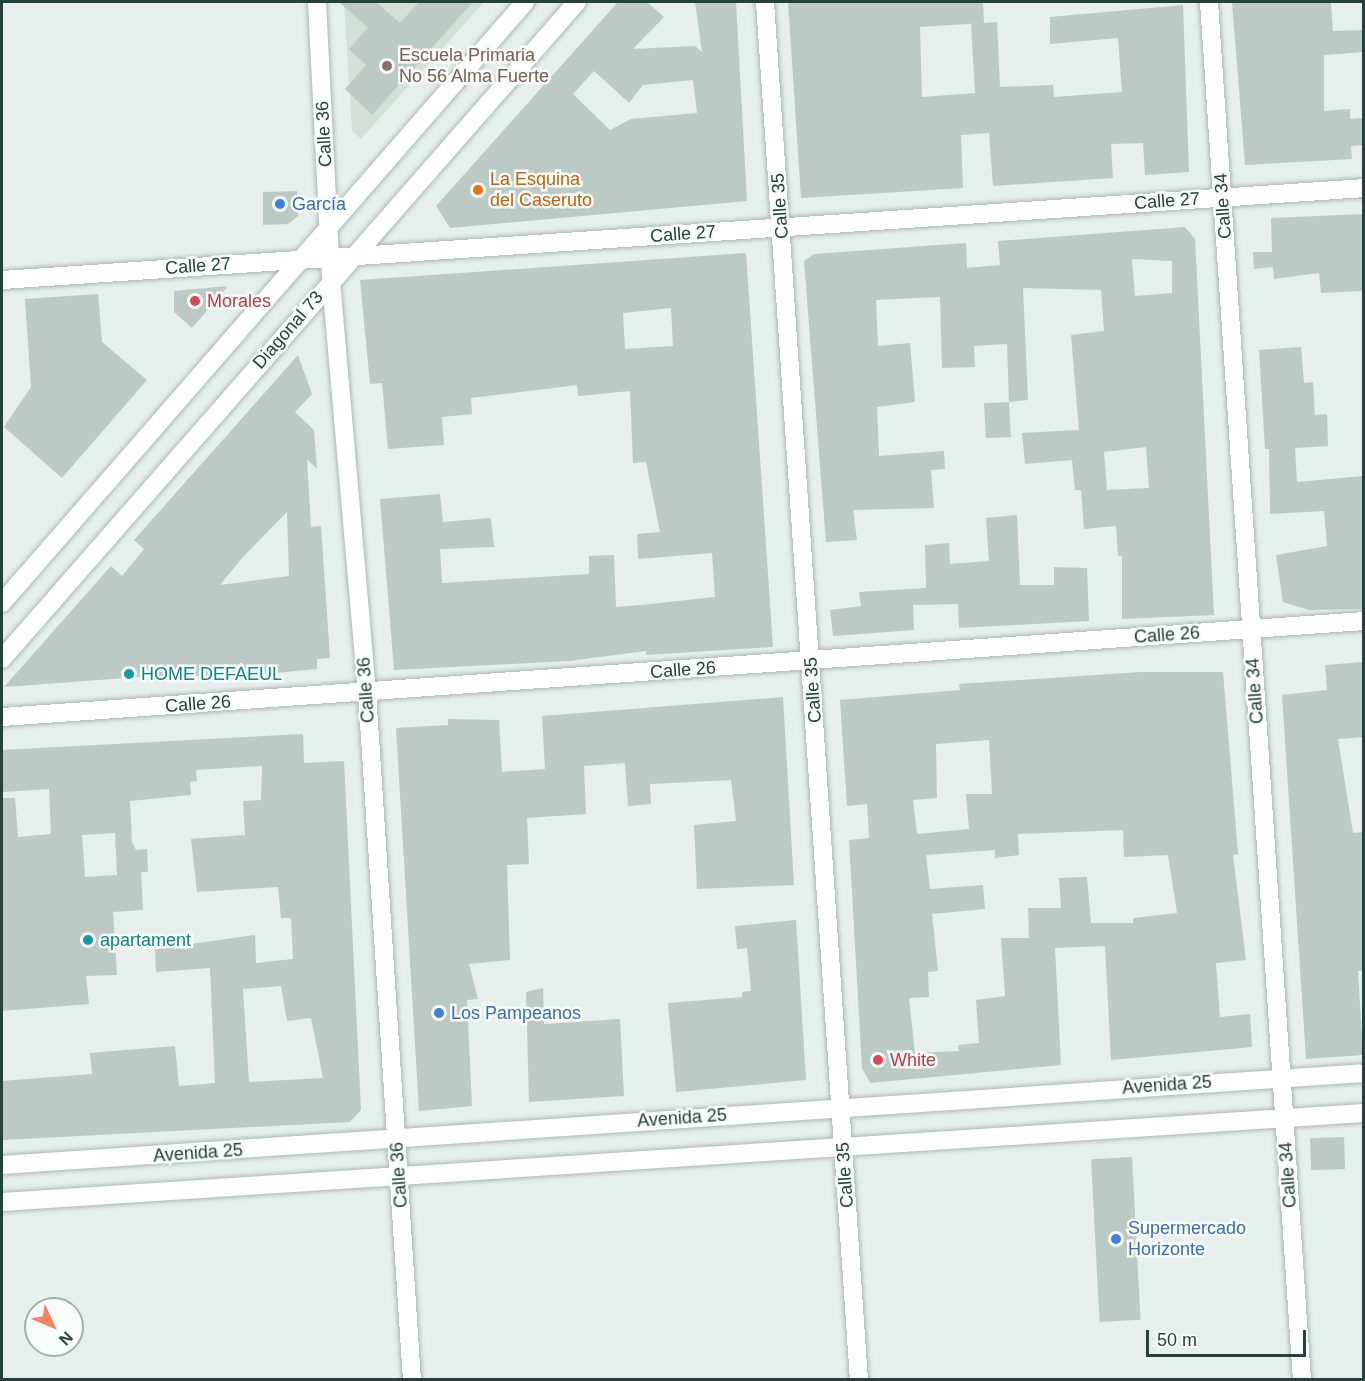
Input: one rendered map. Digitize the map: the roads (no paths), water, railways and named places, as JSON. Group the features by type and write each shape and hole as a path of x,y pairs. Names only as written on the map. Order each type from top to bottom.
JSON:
{"street":[{"name":"Calle 36","path":"317,2 329,258 367,692 412,1380"},
{"name":"Diagonal 73","path":"2,603 525,2"},
{"name":"Diagonal 73","path":"2,659 352,256 577,2"},
{"name":"Calle 35","path":"765,2 859,1380"},
{"name":"Calle 34","path":"1209,2 1302,1380"},
{"name":"Calle 27","path":"2,280 1364,188"},
{"name":"Calle 26","path":"2,717 1364,621"},
{"name":"Avenida 25","path":"2,1165 396,1141 841,1106 1364,1073"},
{"name":"Avenida 25","path":"2,1202 399,1177 843,1145 1364,1113"}],"place":[{"name":"Escuela Primaria No 56 Alma Fuerte","path":"387,66"},
{"name":"La Esquina del Caseruto","path":"478,190"},
{"name":"García","path":"280,204"},
{"name":"Morales","path":"195,301"},
{"name":"HOME DEFAEUL","path":"129,674"},
{"name":"apartament","path":"88,940"},
{"name":"Los Pampeanos","path":"439,1013"},
{"name":"White","path":"878,1060"},
{"name":"Supermercado Horizonte","path":"1116,1239"}]}
